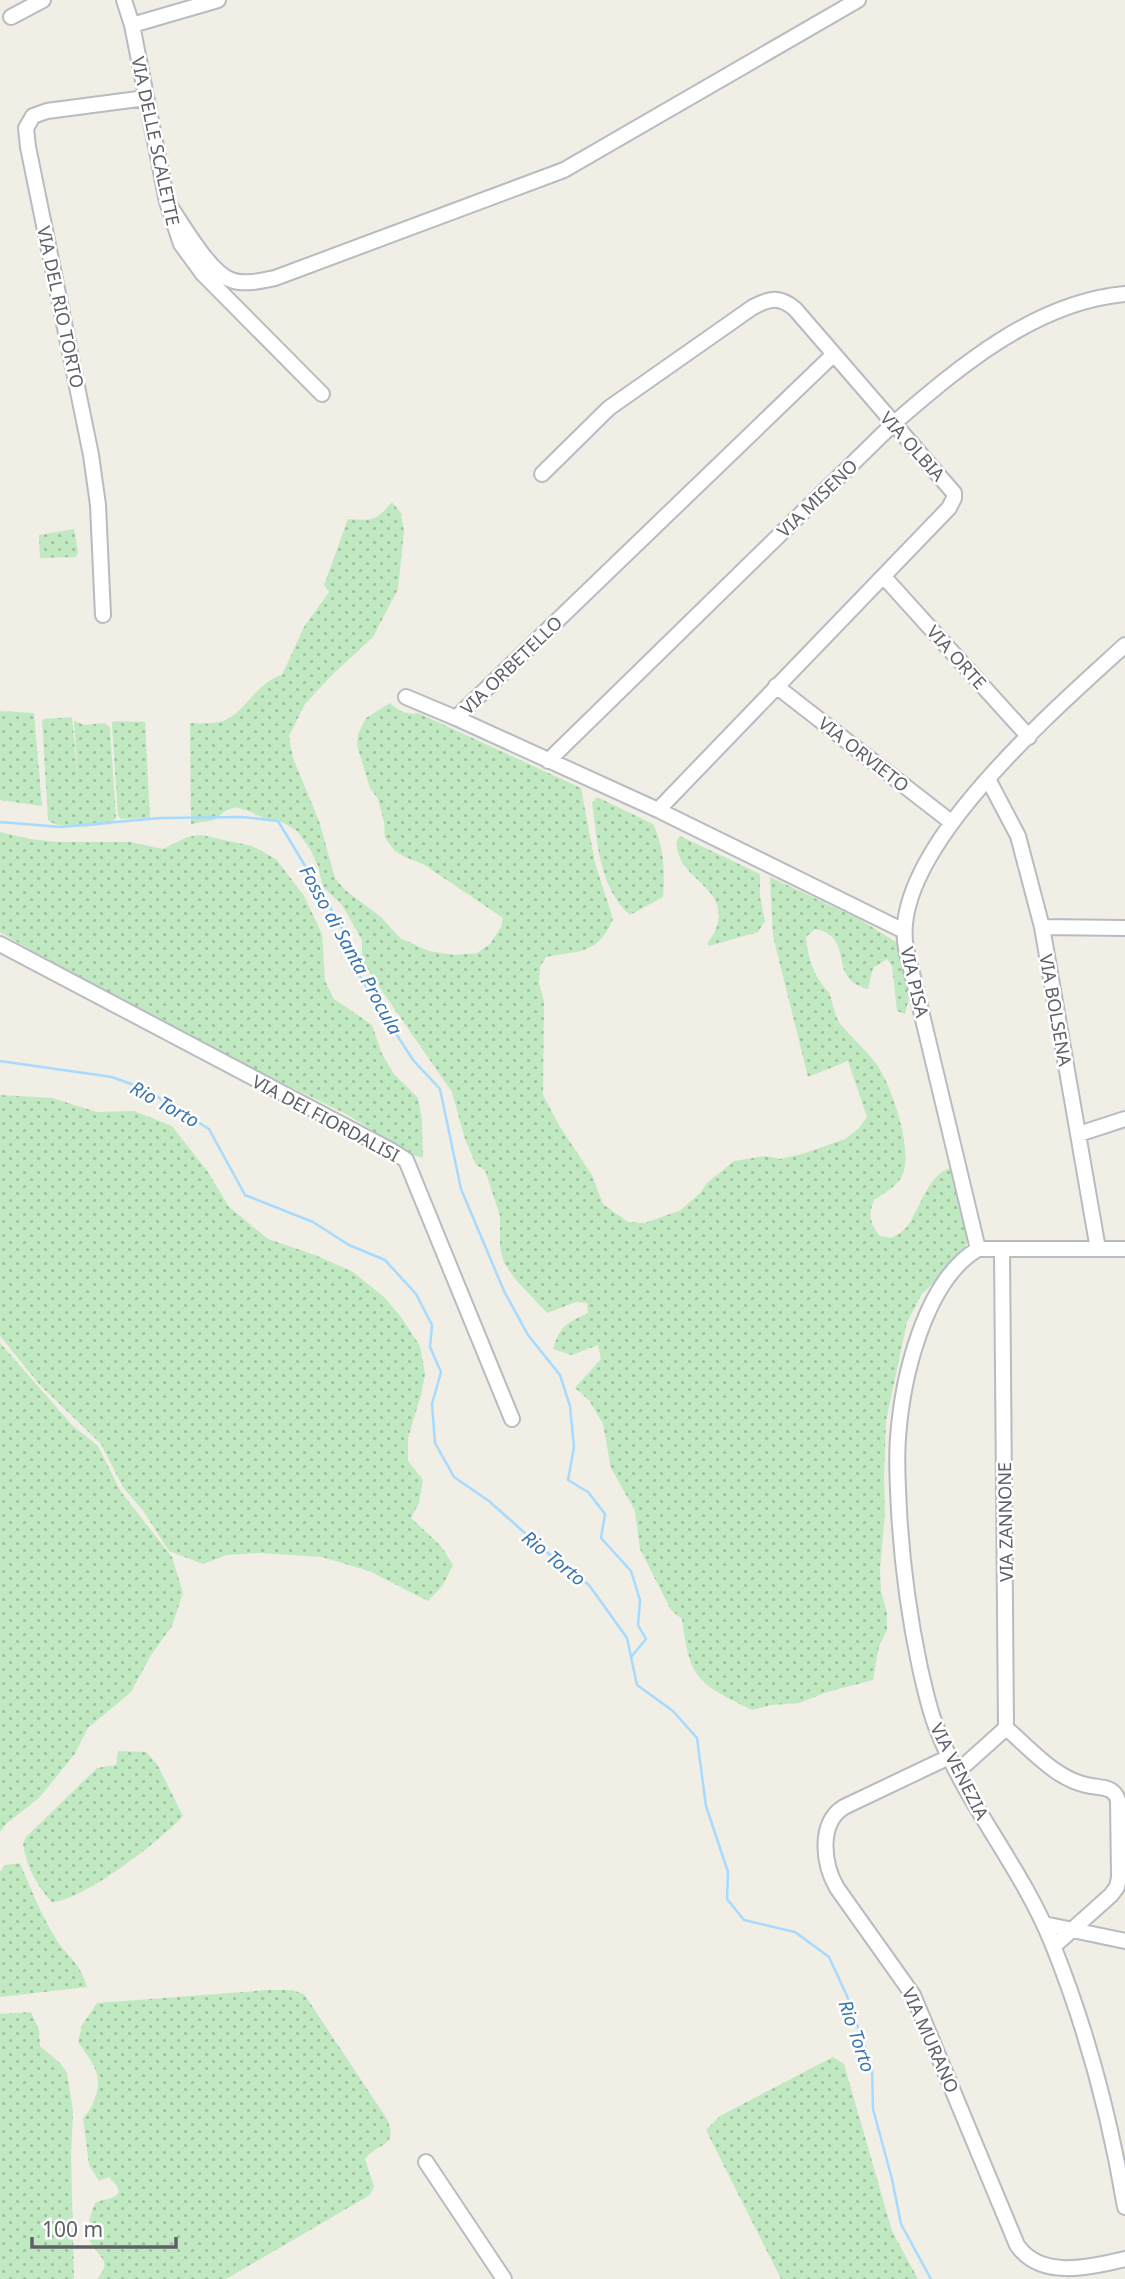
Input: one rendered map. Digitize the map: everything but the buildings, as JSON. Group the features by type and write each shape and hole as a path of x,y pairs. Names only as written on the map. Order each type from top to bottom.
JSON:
{"street":[{"path":"11,17 43,0"},
{"name":"VIA DELLE SCALETTE","path":"124,0 132,25 167,202 177,234 194,263 322,394"},
{"path":"132,25 218,0"},
{"path":"167,202 210,263 223,276 244,282 275,278 574,165 858,0"},
{"name":"VIA DEL RIO TORTO","path":"103,615 98,505 91,455 27,147 26,128 31,118 41,112 146,98"},
{"name":"VIA MISENO","path":"548,761 893,424 947,378 1017,332 1079,303 1125,294"},
{"name":"VIA OLBIA","path":"542,474 608,408 764,301 779,299 792,306 951,488 954,498 949,508 658,810"},
{"name":"VIA ORBETELLO","path":"833,355 456,718 658,810 904,930"},
{"name":"VIA ORTE","path":"884,577 1029,737"},
{"name":"VIA PISA","path":"978,1250 906,948 904,930 907,909 931,852 951,822 1029,737 1125,645"},
{"name":"VIA ORVIETO","path":"776,686 951,822"},
{"path":"406,697 456,718"},
{"name":"VIA BOLSENA","path":"988,779 1017,835 1042,927 1098,1249"},
{"path":"1042,927 1125,928"},
{"name":"VIA DEI FIORDALISI","path":"0,944 406,1160 512,1419"},
{"path":"1079,1135 1125,1119"},
{"path":"978,1250 1125,1249"},
{"name":"VIA VENEZIA","path":"978,1250 950,1274 929,1311 910,1368 898,1437 901,1545 910,1616 928,1705 949,1756 1054,1946 1102,2095 1125,2207"},
{"name":"VIA ZANNONE","path":"1002,1250 1006,1728"},
{"path":"957,1772 1006,1728 1061,1776 1080,1784 1110,1789 1117,1796 1119,1881 1111,1895 1054,1946"},
{"name":"VIA MURANO","path":"949,1756 835,1814 826,1836 830,1874 837,1888 914,1995 1017,2245 1025,2257 1041,2269 1062,2273 1125,2259"},
{"path":"1044,1924 1125,1941"},
{"path":"426,2162 504,2279"}],"green space":[{"path":"392,502 401,513 404,531 398,589 373,637 305,704 289,736 293,758 319,821 335,878 345,890 381,917 400,938 429,951 454,955 477,953 490,944 501,927 503,918 423,864 395,851 385,838 378,799 370,788 357,745 358,734 366,718 390,703 403,712 418,713 581,788 595,863 613,919 607,931 593,945 577,952 546,957 540,967 539,983 544,1001 543,1095 560,1127 592,1175 603,1204 628,1222 645,1223 681,1210 707,1183 734,1161 765,1156 781,1159 805,1153 845,1139 859,1128 867,1117 848,1061 808,1077 773,936 770,877 859,919 896,942 903,953 909,998 905,1014 897,1011 892,966 887,959 873,968 868,989 855,984 847,976 839,949 828,933 815,929 806,937 811,964 828,991 839,1022 877,1065 900,1119 905,1165 902,1176 890,1190 874,1200 871,1219 874,1227 880,1236 891,1238 902,1231 913,1218 930,1185 942,1172 950,1168 964,1210 968,1242 959,1258 922,1294 907,1322 886,1421 885,1513 880,1568 887,1630 879,1646 873,1680 827,1692 799,1703 752,1710 719,1693 700,1678 689,1656 682,1619 671,1610 640,1549 635,1511 611,1468 603,1424 589,1400 575,1388 601,1359 598,1345 572,1355 553,1349 565,1326 588,1313 587,1303 576,1302 547,1313 504,1263 500,1247 500,1216 485,1170 476,1165 465,1139 452,1092 362,962 362,940 342,905 323,887 318,866 297,831 282,822 269,821 235,807 214,820 191,824 190,723 216,723 228,719 264,685 282,675 304,627 329,592 324,585 348,519 373,518"},
{"path":"74,529 78,552 76,557 40,558 39,535"},
{"path":"0,711 34,713 42,806 0,800"},
{"path":"72,717 78,782 74,721 84,725 105,723 110,728 116,818 111,824 83,827 82,824 81,827 59,825 48,820 42,721"},
{"path":"112,722 145,722 150,818 121,819 118,816 112,726"},
{"path":"597,797 653,824 662,850 663,897 630,915 611,891 601,863 592,803"},
{"path":"0,832 58,842 131,842 163,849 187,837 201,835 252,846 276,859 304,896 322,934 325,981 334,999 372,1025 382,1054 394,1074 418,1098 423,1158 410,1154 346,1114 219,1052 82,980 0,932"},
{"path":"680,836 760,874 760,897 765,921 758,932 709,946 707,944 716,929 719,914 716,902 678,853 677,840"},
{"path":"0,1095 52,1098 97,1112 134,1111 172,1126 208,1172 229,1207 268,1239 353,1272 385,1298 420,1346 425,1374 408,1438 408,1461 423,1480 419,1503 411,1518 441,1546 453,1565 443,1585 428,1601 369,1571 322,1557 258,1553 227,1555 203,1564 169,1551 144,1512 123,1487 101,1444 39,1384 0,1336"},
{"path":"0,1343 72,1425 98,1446 121,1492 172,1557 183,1593 172,1626 151,1655 131,1692 88,1728 74,1755 39,1798 0,1832"},
{"path":"118,1751 146,1752 157,1764 183,1816 121,1868 82,1892 52,1902 37,1883 30,1868 24,1852 26,1837 97,1768 116,1765"},
{"path":"20,1863 47,1923 78,1967 87,1987 0,1997 0,1872 5,1865"},
{"path":"292,1990 304,1994 387,2119 390,2128 389,2140 365,2159 374,2187 370,2195 226,2279 97,2279 102,2273 104,2263 89,2237 90,2217 95,2203 111,2198 119,2192 109,2177 99,2181 89,2165 83,2118 94,2103 98,2077 78,2042 82,2025 97,2003"},
{"path":"31,2012 39,2030 40,2046 60,2063 67,2073 73,2111 71,2157 74,2279 0,2279 0,2014"},
{"path":"833,2057 844,2064 892,2231 918,2279 781,2279 706,2130 720,2116"}],"waterway":[{"name":"Fosso di Santa Procula","path":"0,822 61,827 160,818 243,817 278,821 342,929 351,961 366,987 386,1007 393,1029 413,1060 440,1089 461,1189 504,1291 528,1335 560,1375 570,1406 574,1447 568,1480 588,1492 605,1514 601,1538 631,1571 640,1600 638,1625 646,1639 631,1657"},
{"name":"Rio Torto","path":"0,1061 112,1077 145,1089 209,1129 245,1195 313,1222 349,1245 385,1260 416,1294 432,1325 430,1347 441,1372 432,1404 435,1443 454,1477 489,1501 544,1550 589,1585 627,1638 637,1685 673,1711 697,1738 706,1806 728,1872 727,1899 744,1920 795,1932 829,1957 847,1996 872,2067 873,2109 901,2224 931,2279"}]}
